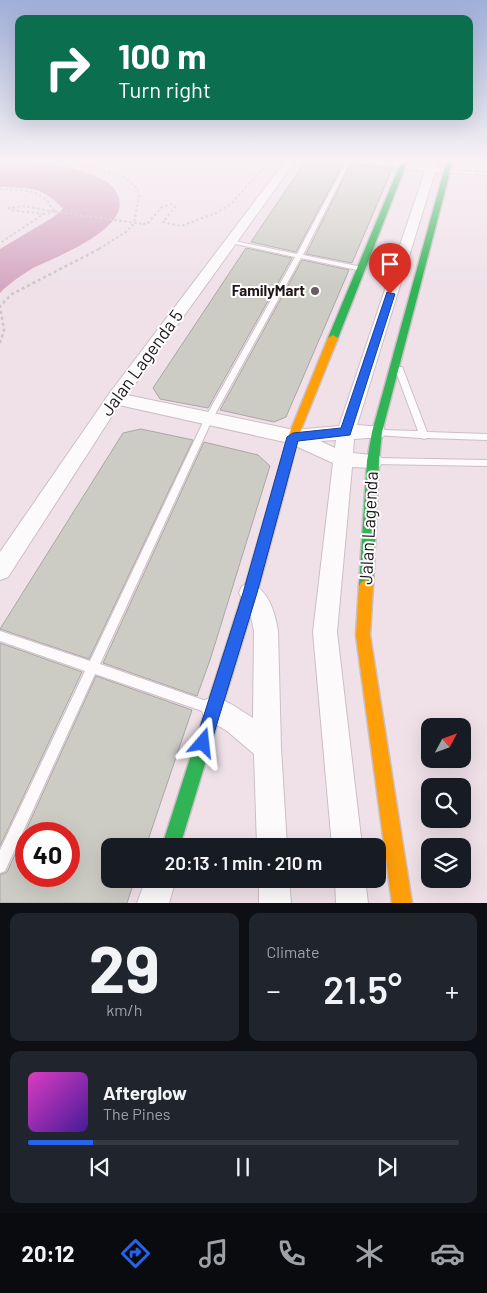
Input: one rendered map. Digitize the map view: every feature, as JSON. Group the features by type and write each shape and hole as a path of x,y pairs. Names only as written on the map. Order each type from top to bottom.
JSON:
{"street":[{"name":"Jalan Lagenda 5","path":"0,570 115,398 260,202"},
{"path":"174,838 250,593 293,437 389,202"},
{"name":"Jalan Lagenda","path":"346,838 325,632 342,460 346,432 420,202"},
{"name":"Jalan Lagenda","path":"402,903 363,635 373,461 377,432 438,202"},
{"path":"115,398 293,437 342,460 373,461"},
{"path":"293,437 346,432 377,432"},
{"path":"250,593 258,602 263,614 266,631 267,748 272,838"},
{"path":"214,709 231,716 267,748"},
{"path":"153,903 158,888"},
{"path":"275,888 276,903"},
{"path":"351,888 352,903"}],"lane":[{"path":"0,866 209,418 327,202"},
{"path":"230,242 362,269"},
{"path":"395,360 424,436"},
{"path":"377,432 424,436 487,437"},
{"path":"373,461 487,463"},
{"path":"0,636 214,709"}],"path":[{"path":"50,202 52,209 56,210 52,213 44,214 10,210 9,208 22,205 50,211 143,224 147,224 166,204 170,204 175,207 162,222 181,226 216,213 233,202"},
{"path":"0,343 3,338 5,319 0,306 12,294 98,250 126,232 134,223 138,202"},
{"path":"0,243 44,214"}],"shaded area":[{"path":"57,202 119,202 119,208 114,219 89,240 33,268 0,293 0,249 52,218 63,209"}],"building":[{"path":"278,202 323,202 296,252 251,242"},
{"path":"332,202 378,202 352,263 306,254"},
{"path":"246,248 292,258 208,408 160,399 153,388"},
{"path":"302,260 349,270 286,417 274,422 220,410"},
{"path":"141,429 193,440 89,659 0,629 123,433"},
{"path":"204,442 258,455 270,466 210,660 197,696 103,663"},
{"path":"0,643 82,672 0,846"},
{"path":"96,676 192,710 149,838 101,838 101,888 132,888 127,903 0,903 0,875 7,872 15,854 15,887 80,887 80,822 30,822"}],"traffic: fast":[{"path":"333,338 388,202"},
{"path":"366,586 373,461 377,432 439,202"},
{"path":"173,838 250,593 280,486"}],"traffic: slow":[{"path":"280,486 293,437 333,338"},
{"path":"366,586 363,635 402,903"}],"place":[{"name":"FamilyMart","path":"315,291"}],"route":[{"path":"203,743 250,593 293,437 346,432 390,294"}]}
